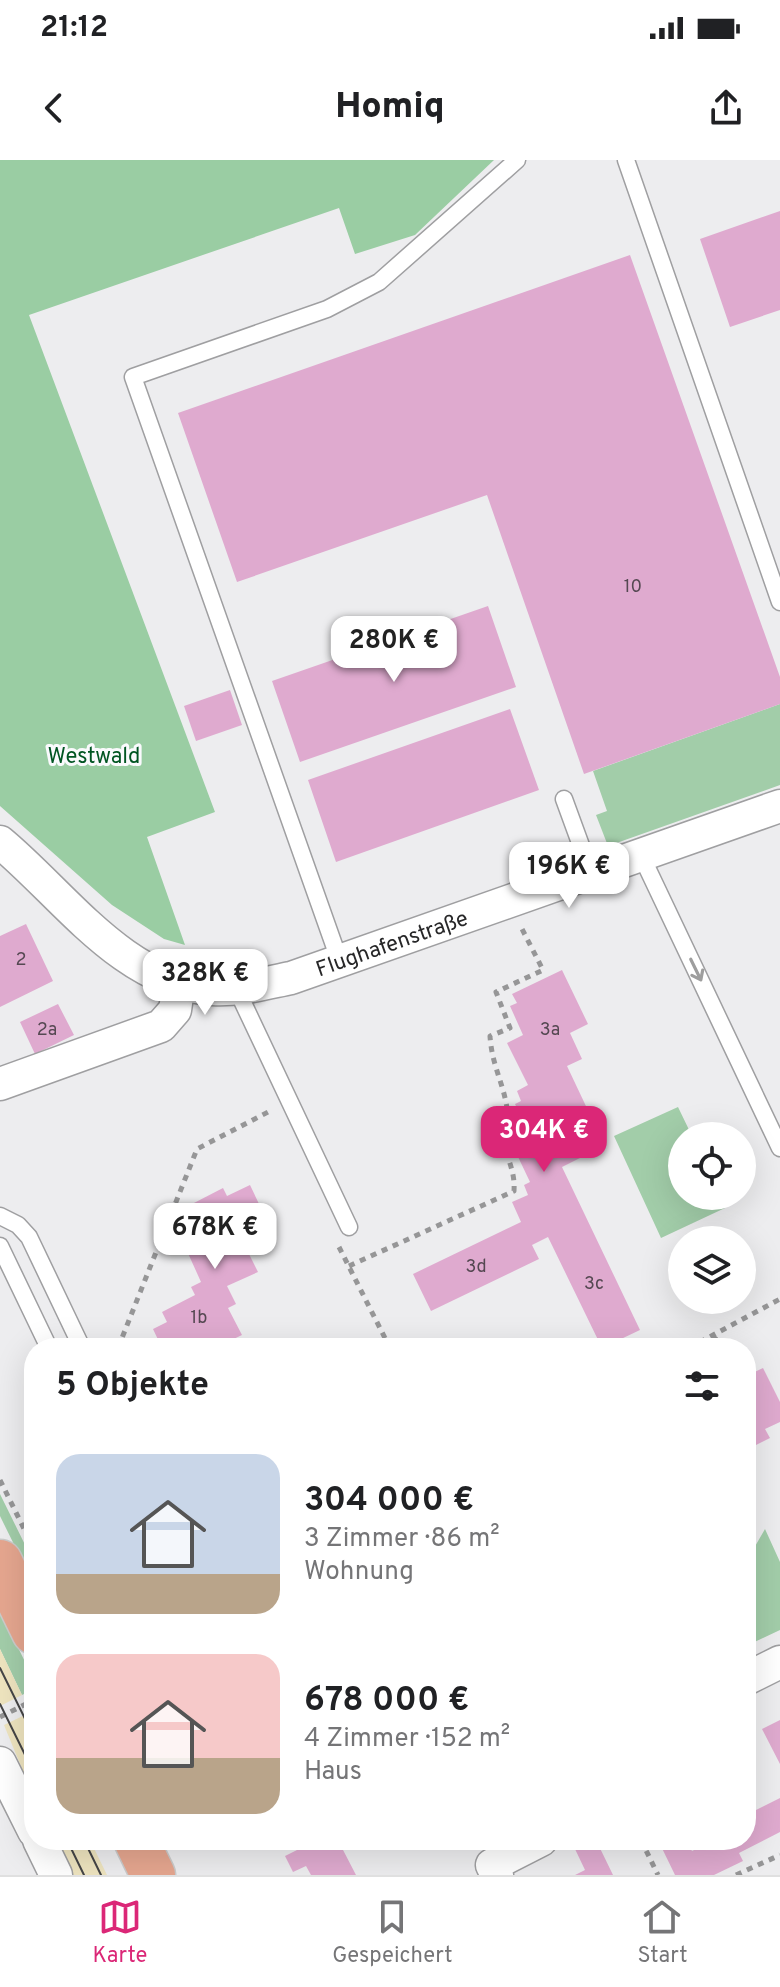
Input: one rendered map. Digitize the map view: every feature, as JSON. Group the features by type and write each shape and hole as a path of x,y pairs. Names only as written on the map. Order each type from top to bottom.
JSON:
{"main road":[{"path":"0,1562 24,1611"},
{"path":"141,1850 153,1875"}],"street":[{"name":"Flughafenstraße","path":"0,842 118,950 156,974 179,983 216,990 291,978 780,806"},
{"path":"0,1084 161,1026 175,1010 179,983"},
{"path":"756,1674 780,1662"},
{"path":"0,1763 24,1811"},
{"path":"44,1850 56,1875"},
{"path":"497,1875 492,1865 521,1850"}],"lane":[{"path":"340,962 133,377 327,309 379,282 517,160"},
{"path":"626,160 780,602"},
{"path":"564,799 591,873"},
{"path":"641,855 780,1148"},
{"path":"236,988 349,1227"},
{"path":"0,1216 18,1225 29,1237 77,1338"},
{"path":"0,1246 44,1338"}],"path":[{"path":"349,1266 514,1191 515,1169 504,1145 509,1120 503,1085 492,1062 490,1036 510,1028 496,992 543,970 508,902"},
{"path":"122,1338 197,1149 270,1111"},
{"path":"710,1338 780,1299"},
{"path":"0,1480 24,1529"},
{"path":"0,1717 24,1705"},
{"path":"646,1850 658,1875"},
{"path":"736,1875 780,1855"}],"green space":[{"name":"Westwald","path":"0,160 494,160 415,235 355,254 339,208 29,315 215,812 147,837 185,945 164,939 112,905 0,806"},
{"path":"780,704 780,785 608,846 596,815 607,811 593,771"},
{"path":"678,1107 685,1122 668,1122 668,1210 721,1210 687,1226 668,1226 668,1235 661,1238 614,1136"},
{"path":"0,1494 24,1543 24,1565 0,1516"},
{"path":"765,1529 780,1562 780,1630 756,1641 756,1545"},
{"path":"0,1611 24,1660 24,1694 22,1695 0,1649"}],"sand":[{"path":"0,1649 22,1695 0,1706"},
{"path":"24,1715 24,1774 4,1725"},
{"path":"60,1850 95,1850 107,1875 72,1875"}],"building":[{"path":"780,211 780,310 730,327 700,239"},
{"path":"630,255 780,677 780,704 584,774 487,495 237,582 178,413"},
{"path":"488,606 516,687 300,762 272,681"},
{"path":"230,690 242,725 196,741 184,706"},
{"path":"510,709 539,790 336,862 308,780"},
{"path":"26,924 53,981 0,1007 0,936"},
{"path":"562,970 588,1024 570,1033 582,1059 567,1066 593,1121 574,1130 586,1155 562,1167 640,1330 623,1338 597,1338 548,1237 532,1245 539,1259 431,1311 413,1274 521,1222 512,1202 528,1195 524,1185 530,1182 510,1140 528,1131 515,1104 521,1101 517,1091 528,1085 507,1043 523,1035 510,1006 517,1003 512,994"},
{"path":"58,1004 74,1035 35,1054 20,1022"},
{"path":"250,1185 271,1229 243,1242 258,1272 227,1286 236,1304 228,1308 242,1335 236,1338 157,1338 153,1329 167,1322 162,1312 195,1295 191,1287 201,1282 187,1251 203,1243 193,1223 200,1220 192,1204 223,1188 227,1196"},
{"path":"763,1368 780,1402 780,1422 765,1429 770,1438 756,1445 756,1371"},
{"path":"780,1720 780,1764 762,1729"},
{"path":"780,1798 780,1832 756,1844 756,1810"},
{"path":"297,1850 343,1850 356,1875 311,1875 306,1866 293,1872 285,1856"},
{"path":"575,1850 601,1850 613,1875 575,1875 585,1870"},
{"path":"663,1850 745,1850 739,1853 743,1861 714,1875 675,1875"}],"tram line":[{"path":"0,1668 24,1717"},
{"path":"0,1704 24,1753"},
{"path":"72,1850 84,1875"},
{"path":"89,1850 101,1875"}]}
